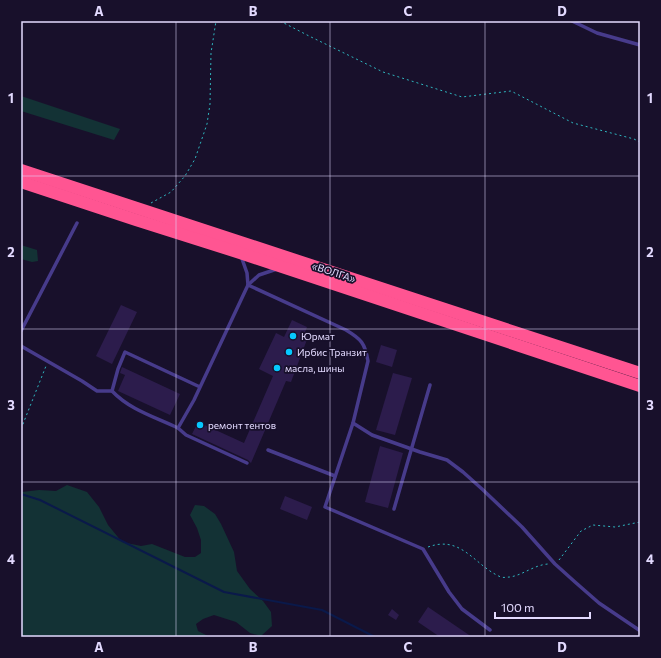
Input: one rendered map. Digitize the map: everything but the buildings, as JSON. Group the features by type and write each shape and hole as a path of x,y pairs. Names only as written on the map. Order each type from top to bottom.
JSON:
{"highway":[{"name":"«ВОЛГА»","path":"21,170 640,373"},
{"name":"«ВОЛГА»","path":"21,182 640,386"}],"lane":[{"path":"572,21 597,33 640,45"},
{"path":"21,331 77,223"},
{"path":"240,253 247,273 248,285"},
{"path":"178,428 194,400 248,285 259,275 281,267"},
{"path":"248,285 346,330 358,337 367,351 368,361 353,422 325,507 423,549 449,592 462,609 490,630"},
{"path":"21,346 97,391 112,391 133,408 178,428 186,435 247,463"},
{"path":"112,391 118,369 125,352 200,387"},
{"path":"394,509 430,386"},
{"path":"353,422 372,435 447,460 463,472 522,527 556,564 599,603 639,630"},
{"path":"268,450 335,476"}],"path":[{"path":"140,209 171,192 186,176 195,159 208,124 211,53 216,21"},
{"path":"280,21 383,72 462,98 511,91 573,123 634,139 640,142"},
{"path":"21,430 48,362"},
{"path":"423,549 444,544 454,546 468,553 487,569 502,578 518,576 542,564 556,564 581,531 593,525 615,527 640,522"}],"green space":[{"path":"21,96 120,129 114,140 21,111"},
{"path":"21,245 37,250 38,261 32,262 21,259"},
{"path":"67,485 87,492 99,507 108,525 122,542 141,546 152,544 185,557 195,557 201,553 201,540 190,515 195,505 204,506 215,514 221,524 234,552 237,571 250,589 263,601 271,612 272,626 261,636 250,633 236,622 214,615 203,619 196,624 198,631 210,637 21,637 21,493 39,490 56,491"}],"waterway":[{"path":"21,494 40,500 224,592 322,610 375,637"}],"place":[{"name":"Юрмат","path":"293,336"},
{"name":"Ирбис Транзит","path":"289,352"},
{"name":"масла, шины","path":"277,368"},
{"name":"ремонт тентов","path":"200,425"}]}
